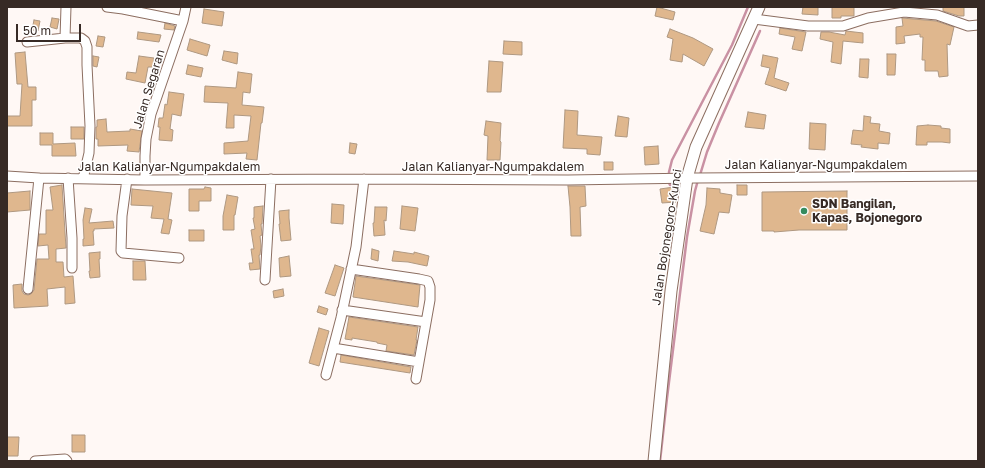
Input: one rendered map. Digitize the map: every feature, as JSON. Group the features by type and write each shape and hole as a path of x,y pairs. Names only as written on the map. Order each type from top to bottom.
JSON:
{"main road":[{"name":"Jalan Bojonegoro-Kunci","path":"654,461 671,292 699,141 759,7"}],"street":[{"path":"66,7 66,38"},
{"path":"107,7 123,8 183,21"},
{"name":"Jalan Segaran","path":"145,180 146,139 151,114 183,21 186,7"},
{"path":"754,19 808,26 843,26 868,18 904,12 937,15 968,26 978,25"},
{"path":"27,42 66,38 81,38 85,41 87,47 90,126 89,153 83,179"},
{"name":"Jalan Kalianyar-Ngumpakdalem","path":"7,176 145,180 364,178 568,180 674,178 692,181 978,176"},
{"path":"28,289 39,178"},
{"path":"68,178 72,238 72,268"},
{"path":"326,375 352,269 364,178"},
{"path":"127,179 122,216 121,251 123,253 179,258"},
{"path":"265,280 271,179"},
{"path":"352,269 428,281 430,288 430,300 416,379"},
{"path":"342,310 426,322"},
{"path":"333,348 419,362"},
{"path":"35,461 65,459 67,461"}],"building":[{"path":"657,7 675,12 673,20 655,16"},
{"path":"803,7 818,7 818,15 802,14"},
{"path":"832,7 854,7 854,16 832,18"},
{"path":"943,7 964,7 964,16 943,11"},
{"path":"204,9 224,12 222,26 202,23"},
{"path":"52,18 59,19 57,29 50,27"},
{"path":"902,18 936,21 954,27 950,45 947,44 948,76 939,77 938,71 925,71 925,60 922,60 923,37 920,37 920,34 904,36 905,43 896,44 896,27 903,26"},
{"path":"34,20 40,21 38,31 32,30"},
{"path":"165,23 175,26 174,30 164,29"},
{"path":"780,28 806,32 802,51 792,49 795,37 779,34"},
{"path":"670,29 693,38 713,49 704,66 683,54 682,62 670,60 673,39 667,37"},
{"path":"846,31 863,33 863,43 843,41 841,64 831,62 833,42 820,39 821,32 845,35"},
{"path":"138,32 161,35 159,42 137,39"},
{"path":"98,36 105,37 103,47 96,46"},
{"path":"190,39 210,45 207,56 187,50"},
{"path":"504,41 522,42 522,55 503,54"},
{"path":"224,51 238,53 237,64 222,60"},
{"path":"25,52 28,87 36,87 36,100 32,100 32,126 7,126 7,116 20,116 22,84 17,84 15,53"},
{"path":"887,54 896,54 895,75 887,75"},
{"path":"763,55 778,58 774,78 789,83 786,91 765,84 770,68 761,66"},
{"path":"93,56 99,57 97,67 93,66"},
{"path":"139,56 154,58 153,67 148,67 145,83 126,79 127,72 136,73"},
{"path":"860,59 869,59 868,78 859,77"},
{"path":"489,61 503,62 501,92 487,92"},
{"path":"188,65 203,68 201,77 186,74"},
{"path":"238,72 252,74 250,93 243,92 242,105 264,107 257,160 246,159 247,153 224,154 224,143 248,141 251,116 234,115 234,128 226,128 228,103 204,102 205,86 236,88"},
{"path":"169,92 184,94 181,116 172,114 170,129 173,130 172,141 159,140 160,127 158,127 159,118 163,118"},
{"path":"565,110 578,111 577,135 602,137 600,155 587,154 587,149 563,148"},
{"path":"748,112 766,115 764,129 745,127"},
{"path":"618,116 629,118 627,137 615,136"},
{"path":"864,116 871,117 870,123 880,124 879,131 890,133 889,144 878,143 878,149 851,144 853,130 863,131"},
{"path":"106,119 107,132 130,131 130,129 142,131 139,152 127,151 128,145 98,146 98,139 96,139 97,120"},
{"path":"486,121 501,123 500,160 487,160 488,136 484,135"},
{"path":"810,123 826,124 825,150 809,149"},
{"path":"917,126 941,126 941,128 950,129 950,143 927,142 927,145 916,145"},
{"path":"71,127 84,127 84,139 71,139"},
{"path":"40,133 53,133 53,144 75,143 76,156 52,156 52,145 40,145"},
{"path":"350,143 357,144 355,154 349,153"},
{"path":"658,146 659,164 645,165 644,147"},
{"path":"604,162 613,162 613,170 604,170"},
{"path":"62,185 66,248 56,249 56,262 63,262 64,277 73,276 75,303 65,304 65,287 47,289 48,306 14,308 13,285 22,284 22,291 24,294 31,294 34,290 37,259 49,259 48,245 38,246 39,234 46,234 46,210 53,210 50,187"},
{"path":"737,185 747,185 747,195 737,195"},
{"path":"568,186 585,186 586,206 580,207 581,236 571,236"},
{"path":"205,187 211,188 211,201 199,201 199,211 189,211 189,189 204,189"},
{"path":"674,187 676,202 662,203 660,189"},
{"path":"707,188 720,189 720,193 732,195 729,213 719,212 714,234 700,231 706,205"},
{"path":"132,189 172,193 168,219 172,220 169,234 161,233 164,219 151,218 153,206 131,205"},
{"path":"30,191 30,210 7,212 7,193"},
{"name":"SDN Bangilan, Kapas, Bojonegoro","path":"847,191 847,230 762,231 762,192"},
{"path":"227,195 238,197 234,215 234,230 223,230 223,216"},
{"path":"332,204 344,205 343,224 331,223"},
{"path":"263,206 261,224 262,235 260,236 261,246 259,255 260,269 250,270 249,263 253,263 251,249 254,249 251,230 255,229 253,218 254,207"},
{"path":"402,206 418,208 415,231 400,229"},
{"path":"375,207 387,207 386,221 384,220 385,235 374,236 373,223"},
{"path":"85,208 92,209 89,223 113,221 114,228 94,229 94,245 83,246 83,220"},
{"path":"289,210 291,240 281,241 279,211"},
{"path":"189,230 204,230 204,241 189,241"},
{"path":"372,249 379,251 378,261 371,259"},
{"path":"394,251 414,254 414,252 429,256 427,266 408,262 392,261"},
{"path":"100,252 100,277 90,278 89,253"},
{"path":"289,256 291,276 280,277 279,258"},
{"path":"133,261 145,261 146,280 133,280"},
{"path":"335,265 344,268 335,296 325,293"},
{"path":"356,276 420,285 418,307 353,297"},
{"path":"283,289 284,296 274,298 273,291"},
{"path":"319,306 328,309 326,315 317,312"},
{"path":"349,317 418,327 414,355 386,351 387,345 377,342 352,338 352,340 345,339"},
{"path":"319,328 329,331 319,366 309,363"},
{"path":"341,355 411,367 410,373 340,362"},
{"path":"72,435 85,435 85,452 72,452"},
{"path":"7,437 19,437 18,456 7,456"}],"waterway":[{"path":"682,185 670,185 669,183 669,172 672,160 732,45 748,7"},
{"path":"700,175 707,152 719,123 760,31"},
{"path":"660,461 687,237 698,180"}],"place":[{"name":"SDN Bangilan, Kapas, Bojonegoro","path":"804,211"}]}
